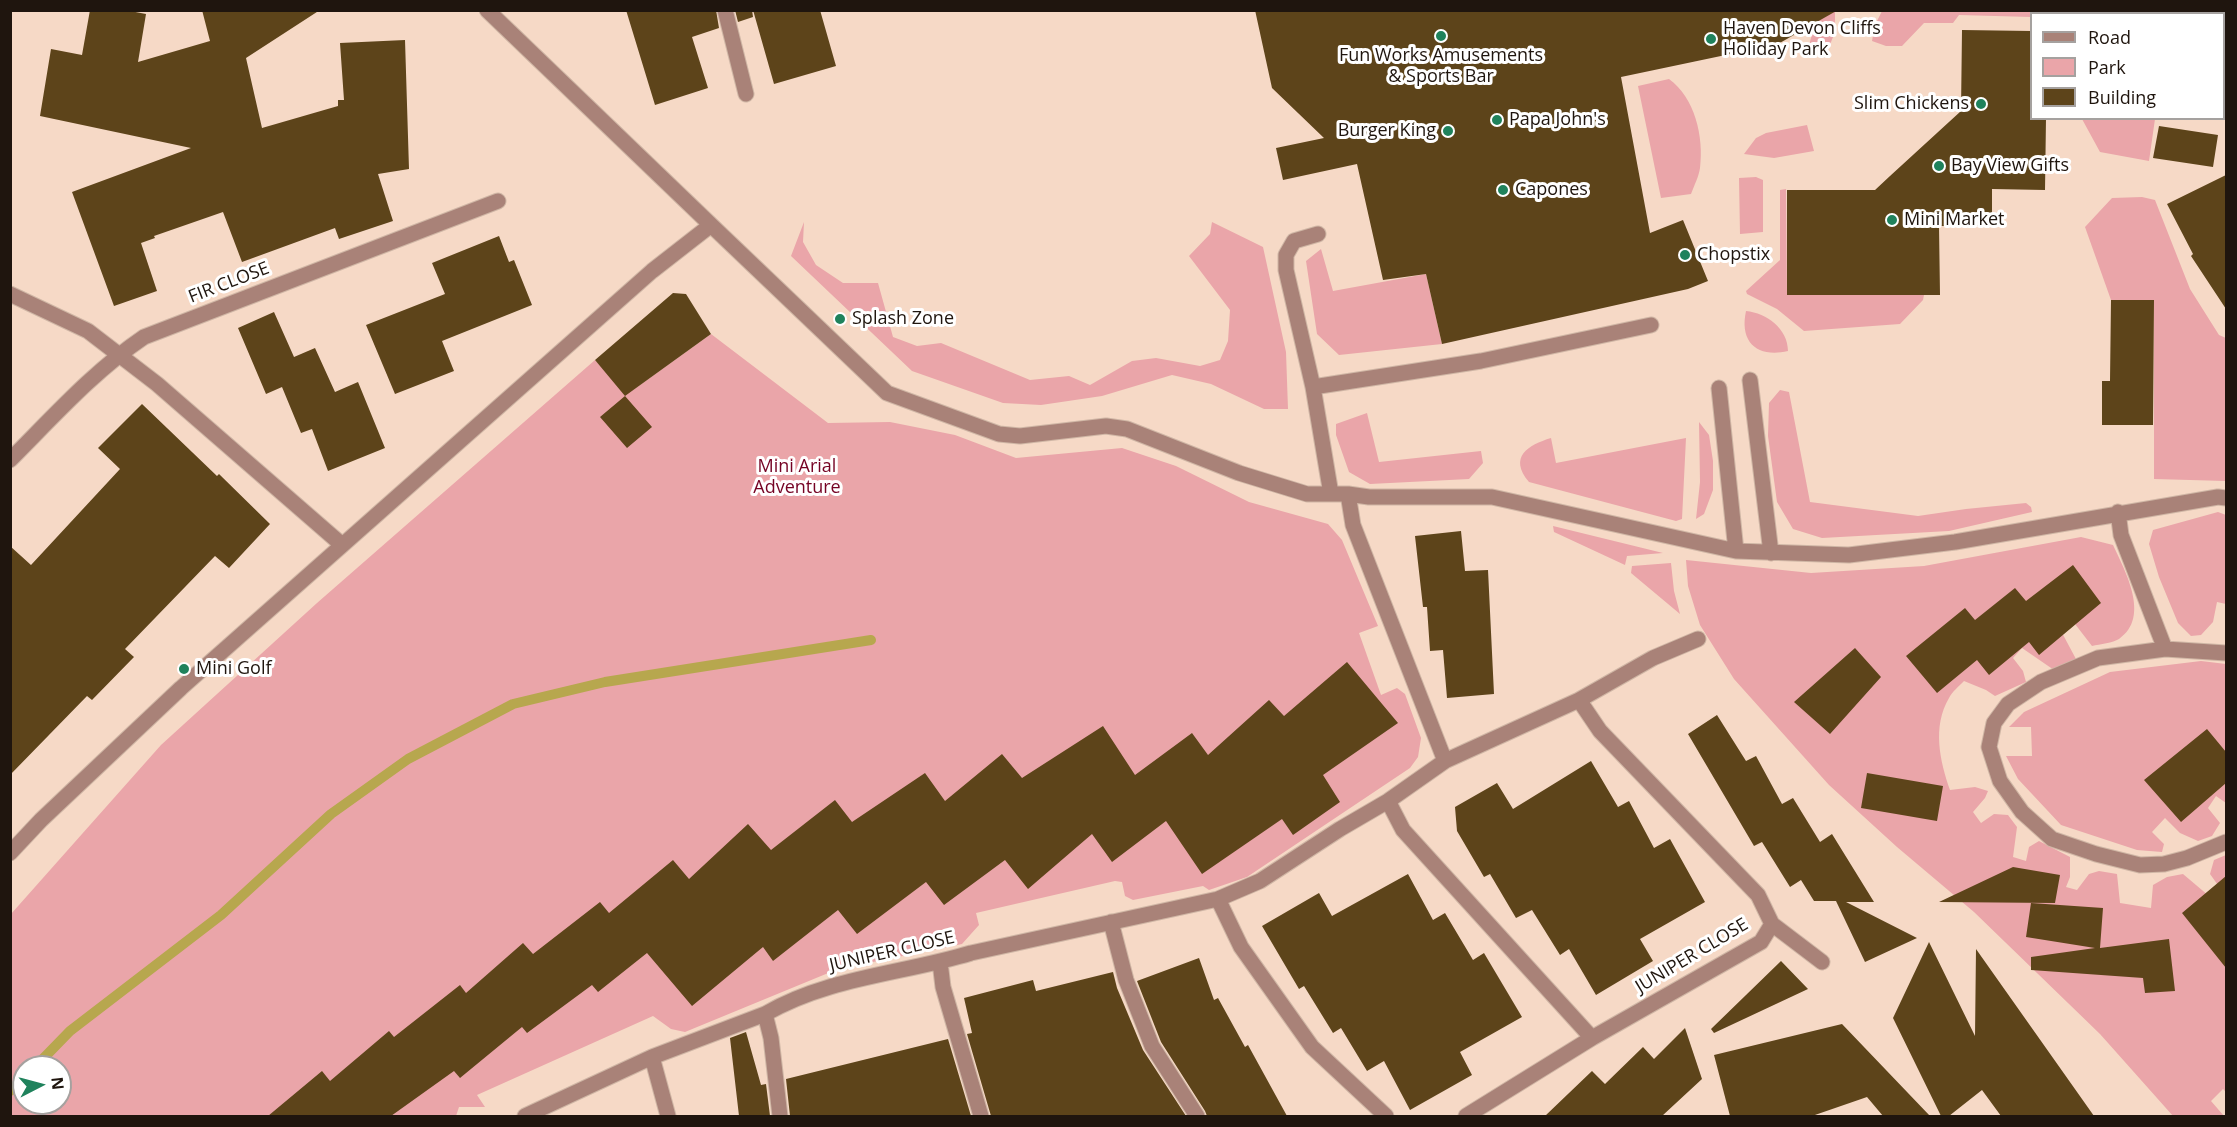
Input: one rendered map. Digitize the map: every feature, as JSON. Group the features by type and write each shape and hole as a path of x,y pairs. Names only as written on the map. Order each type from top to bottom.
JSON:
{"lane":[{"path":"487,10 887,393 999,434 1020,436 1106,426 1127,429 1239,473 1307,494 1348,494 1370,497 1492,497 1736,551 1771,553 1849,555 1955,542 2118,512 2218,497 2226,498"},
{"path":"725,10 746,94"},
{"name":"FIR CLOSE","path":"10,460 117,355 144,337 498,201"},
{"path":"10,853 41,820 181,688 341,544 652,271 711,225"},
{"path":"1318,234 1294,241 1286,255 1286,270 1312,387 1331,494"},
{"path":"10,294 88,331 157,384 341,544"},
{"path":"1312,387 1481,361 1651,325"},
{"path":"1750,381 1771,553"},
{"path":"1719,388 1736,551"},
{"path":"1348,494 1353,525 1445,761"},
{"path":"2118,512 2121,535 2165,648"},
{"name":"JUNIPER CLOSE","path":"525,1116 652,1057 844,981 940,962 971,953 1218,899 1260,882 1340,829 1388,801 1445,761 1579,700 1653,658 1698,639"},
{"path":"2226,653 2165,648 2098,658 2041,682 2008,704 1994,723 1989,747 2000,781 2022,812 2052,839 2096,854 2140,865 2164,864 2187,858 2226,842"},
{"name":"JUNIPER CLOSE","path":"1466,1116 1592,1038 1761,942 1772,924 1758,895 1600,731 1579,700"},
{"path":"1388,801 1403,830 1592,1038"},
{"path":"1218,899 1241,946 1312,1047 1386,1116"},
{"path":"1111,922 1126,980 1152,1046 1197,1116"},
{"path":"1772,924 1822,962"},
{"path":"940,962 944,987 981,1116"},
{"path":"765,1014 771,1038 780,1116"},
{"path":"652,1057 668,1116"}],"green space":[{"path":"1882,10 2204,11 2030,12 2030,17 1959,15 1953,23 1924,23 1902,46 1886,46 1872,41 1875,25"},
{"path":"1813,11 1835,11 1835,32 1825,57 1809,45 1815,24"},
{"path":"1669,79 1685,97 1696,119 1701,156 1699,171 1691,194 1661,198 1638,86"},
{"path":"2083,120 2155,120 2149,161 2100,152"},
{"path":"1807,125 1814,151 1774,158 1744,154 1756,138 1766,133"},
{"path":"1756,177 1763,180 1763,232 1740,234 1739,178"},
{"path":"1786,189 1787,295 1924,295 1923,300 1900,324 1804,331 1777,309 1747,294 1746,291 1780,260 1780,190"},
{"path":"2142,197 2155,200 2190,289 2219,335 2226,338 2226,481 2154,479 2154,300 2111,300 2085,227 2112,198"},
{"path":"804,222 803,242 816,265 843,283 878,283 893,337 917,346 941,343 1030,380 1069,376 1090,385 1132,361 1156,358 1200,366 1220,360 1228,341 1230,310 1189,256 1210,234 1212,222 1263,247 1286,352 1288,409 1264,409 1211,384 1172,375 1102,396 1041,405 1003,403 912,371 791,256"},
{"path":"1321,249 1333,291 1426,274 1442,344 1339,355 1317,334 1306,261"},
{"path":"1746,311 1761,315 1775,324 1784,336 1788,351 1768,352 1753,346 1745,332"},
{"name":"Mini Arial Adventure","path":"711,334 828,423 890,422 955,435 1016,458 1122,448 1176,466 1249,502 1328,524 1342,540 1378,626 1359,633 1381,695 1397,688 1405,694 1421,738 1418,757 1410,768 1247,877 1209,890 1203,886 1133,900 1125,896 1122,882 1115,881 976,913 979,925 962,944 838,969 685,1032 671,1029 653,1016 477,1095 485,1107 459,1107 456,1116 11,1116 11,914 161,745 317,603 595,360 623,390 633,390"},
{"path":"1780,390 1789,392 1810,502 1918,516 2026,503 2031,507 2032,512 1949,531 1822,538 1793,529 1777,502 1768,436 1769,403"},
{"path":"1367,413 1379,462 1481,451 1483,463 1469,479 1370,484 1349,472 1336,435 1336,424"},
{"path":"1699,422 1709,435 1713,461 1713,490 1704,514 1696,519 1700,482"},
{"path":"1551,438 1556,463 1686,438 1682,519 1676,521 1529,482 1520,466 1524,453 1535,444"},
{"path":"2218,512 2226,515 2226,604 2217,602 2213,622 2201,635 2191,636 2178,623 2159,577 2149,544 2153,530"},
{"path":"1553,526 1663,553 1627,556 1625,565 1554,532"},
{"path":"2081,537 2113,545 2129,580 2132,594 2133,619 2128,630 2119,639 2092,646 2075,624 2061,631 2076,659 2054,670 2022,648 2013,658 2023,671 2026,682 1995,696 1964,681 1950,696 1941,721 1939,744 1943,767 1950,790 1975,787 1988,791 1973,812 1981,823 1994,814 2008,815 2017,827 2013,857 2026,861 2029,847 2039,841 2070,857 2070,877 2066,887 2077,890 2089,874 2099,871 2117,874 2120,903 2151,908 2153,885 2167,877 2183,874 2209,896 2220,888 2210,874 2214,860 2226,855 2226,1092 2223,1089 2211,1101 2224,1116 2173,1116 2100,1034 1974,912 1897,847 1829,785 1734,679 1700,625 1688,586 1686,560 1811,573 1924,566"},
{"path":"1671,563 1674,591 1680,614 1631,573 1632,566"},
{"path":"2201,661 2226,664 2226,803 2216,796 2208,808 2220,823 2212,836 2198,841 2180,833 2165,818 2152,832 2164,844 2162,852 2137,850 2061,825 2018,779 2006,756 2032,756 2031,727 2009,727 2024,712 2110,672"}],"building":[{"path":"90,10 125,10 146,14 138,62 210,41 202,10 320,10 246,58 262,128 338,106 338,100 344,100 340,43 405,40 409,169 378,174 393,221 339,239 335,228 242,262 223,212 154,236 155,238 141,243 157,291 114,306 72,192 191,148 40,116 51,49 82,55"},
{"path":"626,10 716,10 719,28 692,37 708,88 655,105"},
{"path":"735,10 752,10 753,17 738,22"},
{"path":"753,10 820,10 836,66 774,84"},
{"path":"1255,10 1838,10 1778,44 1621,77 1650,233 1683,220 1708,281 1688,289 1442,344 1426,274 1383,280 1357,164 1283,180 1276,148 1324,138 1272,88"},
{"path":"1962,30 2030,31 2030,120 2046,120 2045,190 1992,189 1992,226 1939,226 1940,295 1787,295 1787,190 1875,190 1961,111"},
{"path":"2159,126 2218,135 2213,167 2153,158"},
{"path":"2226,175 2226,309 2191,256 2193,254 2167,204"},
{"path":"499,236 509,262 514,260 532,305 442,341 454,371 395,394 366,325 445,294 432,263"},
{"path":"673,293 686,294 711,334 625,396 595,360"},
{"path":"2111,300 2154,300 2153,425 2102,425 2102,381 2110,381"},
{"path":"274,312 294,357 315,348 335,392 358,382 385,448 328,471 312,429 301,433 282,387 266,394 238,328"},
{"path":"625,396 652,427 627,448 600,417"},
{"path":"142,404 270,524 229,568 215,556 125,649 134,657 92,700 87,696 10,775 10,546 31,565 120,469 98,448"},
{"path":"1461,531 1465,571 1488,570 1494,694 1447,698 1443,650 1430,651 1427,607 1423,607 1415,536"},
{"path":"2073,565 2101,603 2039,655 2029,642 1989,675 1977,660 1937,693 1906,656 1965,608 1975,620 2015,588 2026,601"},
{"path":"1855,648 1881,677 1830,734 1794,702"},
{"path":"1347,662 1398,723 1323,775 1340,802 1293,835 1282,819 1202,874 1166,821 1112,862 1092,834 1028,889 1005,860 944,905 926,882 857,934 838,910 773,961 763,947 692,1006 647,953 598,992 592,985 527,1033 522,1027 460,1078 454,1071 391,1116 268,1116 322,1071 330,1081 389,1031 394,1037 460,985 466,993 523,943 533,954 600,902 609,913 673,860 689,879 748,824 771,850 835,800 852,822 925,773 945,801 1002,754 1022,778 1103,726 1135,775 1192,733 1208,755 1269,700 1284,716"},
{"path":"1717,715 1746,761 1756,756 1782,804 1793,798 1820,842 1832,834 1874,902 1846,902 1917,938 1865,962 1836,901 1814,901 1801,880 1790,887 1762,842 1754,846 1688,734"},
{"path":"2207,729 2226,752 2226,783 2181,822 2144,780"},
{"path":"1591,761 1618,807 1629,801 1654,848 1670,839 1705,902 1640,939 1653,961 1596,995 1569,949 1560,955 1532,910 1516,918 1490,874 1484,877 1457,831 1455,807 1497,783 1513,809"},
{"path":"1867,773 1943,786 1937,821 1861,808"},
{"path":"2013,867 2060,875 2055,903 1939,902"},
{"path":"1408,874 1433,920 1445,913 1473,960 1484,953 1522,1017 1460,1052 1472,1075 1410,1110 1384,1061 1367,1071 1341,1028 1333,1033 1304,986 1299,989 1262,926 1319,893 1332,916"},
{"path":"2226,876 2226,968 2182,913"},
{"path":"2031,903 2103,908 2100,948 2169,939 2175,991 2145,993 2143,978 2031,970 2031,957 2095,948 2026,937"},
{"path":"1929,942 1975,1036 1976,949 2094,1116 2001,1116 1982,1090 1949,1116 1941,1116 1893,1018"},
{"path":"1199,958 1214,1000 1218,998 1245,1047 1248,1045 1287,1116 1207,1116 1161,1042 1137,981"},
{"path":"1781,961 1808,989 1714,1033 1711,1029"},
{"path":"1113,972 1117,988 1143,1050 1186,1116 991,1116 967,1034 972,1033 964,998 1033,980 1036,991"},
{"path":"1842,1024 1930,1116 1883,1116 1867,1097 1812,1116 1730,1116 1714,1055"},
{"path":"1685,1028 1702,1079 1662,1116 1545,1116 1592,1071 1605,1084 1643,1047 1654,1059"},
{"path":"746,1032 761,1085 766,1084 770,1116 739,1116 730,1038"},
{"path":"948,1039 971,1116 790,1116 786,1079"}],"waterway":[{"path":"47,1055 70,1031 221,915 331,814 408,759 513,704 605,682 871,640"}],"place":[{"name":"Fun Works Amusements & Sports Bar","path":"1441,36"},
{"name":"Haven Devon Cliffs Holiday Park","path":"1711,39"},
{"name":"Slim Chickens","path":"1981,104"},
{"name":"Papa John's","path":"1497,120"},
{"name":"Burger King","path":"1448,131"},
{"name":"Bay View Gifts","path":"1939,166"},
{"name":"Capones","path":"1503,190"},
{"name":"Mini Market","path":"1892,220"},
{"name":"Chopstix","path":"1685,255"},
{"name":"Splash Zone","path":"840,319"},
{"name":"Mini Golf","path":"184,669"}]}
